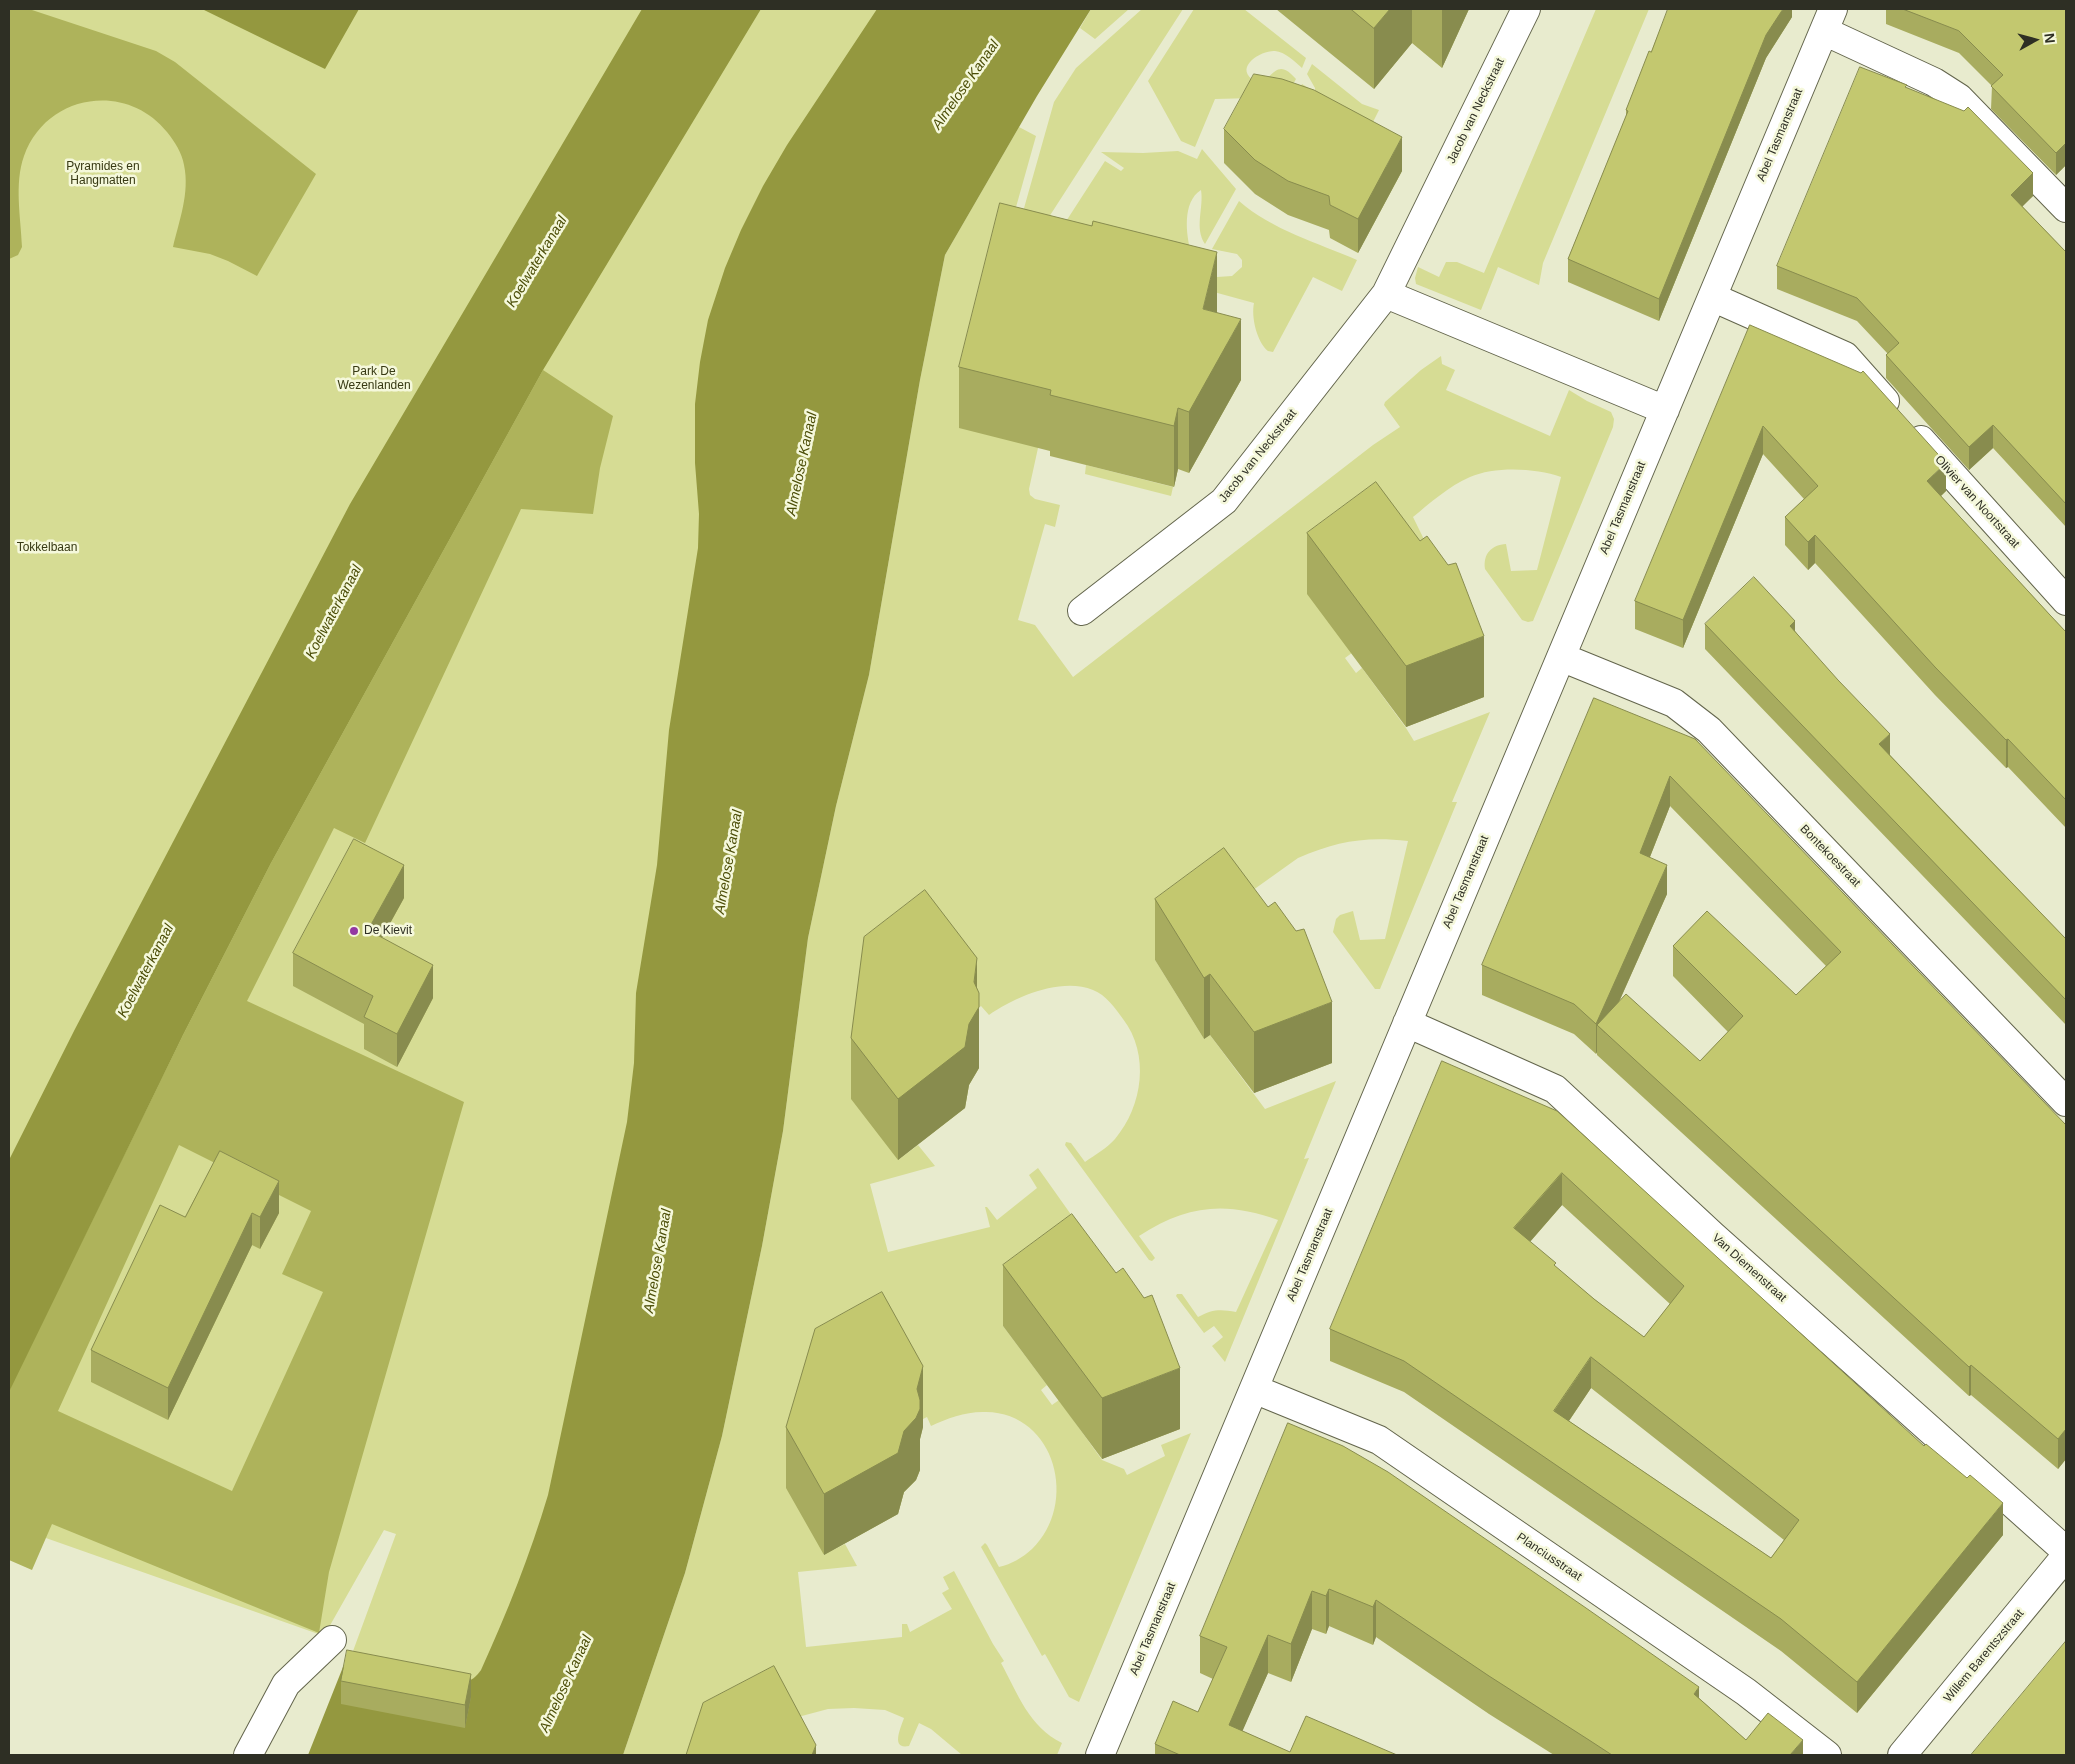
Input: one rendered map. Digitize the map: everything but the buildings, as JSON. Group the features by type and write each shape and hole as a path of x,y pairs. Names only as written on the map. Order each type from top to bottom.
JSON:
{"street":[{"name":"Jacob van Neckstraat","path":"1082,611 1224,501 1386,294 1526,9"},
{"path":"1828,20 1959,98 2066,208"},
{"name":"Abel Tasmanstraat","path":"1100,1755 1828,20"},
{"path":"1386,294 1665,410"},
{"name":"Olivier van Noortstraat","path":"1712,297 1845,356 2066,601"},
{"name":"Bontekoestraat","path":"1560,657 1674,703 1708,730 2066,1102"},
{"name":"Van Diemenstraat","path":"1407,1023 1555,1089 1712,1235 2066,1551"},
{"name":"Planciusstraat","path":"1254,1388 1379,1440 1746,1692 1827,1755"},
{"name":"Willem Barentszstraat","path":"1902,1755 2066,1556"},
{"path":"248,1755 286,1684 332,1640"}],"green space":[{"name":"Park De Wezenlanden","path":"9,9 927,9 617,1265 528,1650 489,1654 478,1675 466,1681 451,1683 412,1680 343,1667 349,1662 396,1534 384,1530 324,1636 9,1525"},
{"path":"1091,9 1129,9 1095,39 1080,28"},
{"path":"1142,9 1183,9 1029,248 1015,240 1054,102 1076,68"},
{"path":"1194,9 1244,9 1306,58 1302,68 1286,55 1275,51 1264,53 1252,60 1248,64 1247,69 1252,79 1268,78 1275,71 1282,69 1289,72 1296,79 1283,103 1253,98 1215,99 1195,147 1181,141 1148,81"},
{"path":"1596,9 1649,9 1543,263 1539,285 1498,267 1481,310 1416,284 1415,278 1418,267 1439,277 1446,262 1457,262 1484,273"},
{"path":"1312,64 1362,104 1379,110 1363,142 1291,105 1302,84 1315,92 1315,88 1307,74"},
{"path":"1019,127 1036,136 1000,264 1038,448 1029,489 1030,495 1035,499 1060,505 1055,527 1045,524 1018,620 1035,625 1073,677 1373,445 1400,427 1384,405 1385,402 1421,370 1441,356 1442,364 1455,370 1446,390 1550,436 1569,390 1611,412 1614,419 1613,427 1533,621 1522,620 1485,569 1485,558 1493,548 1506,544 1511,571 1537,570 1561,477 1516,469 1480,473 1455,485 1413,517 1446,584 1345,658 1356,673 1362,668 1414,741 1490,712 1452,802 1457,802 1380,989 1375,989 1333,932 1336,919 1340,915 1353,911 1360,940 1385,939 1408,841 1379,839 1352,841 1326,847 1298,858 1155,960 1204,1039 1210,1035 1265,1109 1336,1081 1304,1159 1309,1158 1225,1362 1212,1346 1223,1337 1214,1326 1204,1333 1176,1296 1177,1294 1182,1294 1198,1317 1217,1310 1236,1312 1278,1220 1241,1210 1207,1209 1190,1212 1139,1236 1155,1258 1152,1261 1149,1260 1065,1145 1066,1142 1071,1143 1085,1162 1097,1154 1115,1139 1124,1126 1137,1096 1140,1064 1132,1033 1113,1006 1098,992 1080,987 1053,987 1025,996 989,1015 981,1006 972,1012 898,1160 918,1145 935,1166 870,1184 888,1252 990,1227 985,1207 997,1220 1037,1188 1029,1175 1038,1168 1133,1302 1003,1326 1047,1385 1041,1390 1052,1405 1059,1400 1102,1460 1124,1469 1127,1475 1165,1456 1161,1445 1191,1433 1079,1702 1069,1697 1045,1654 1042,1656 981,1547 985,1543 987,1545 999,1567 1017,1560 1032,1549 1046,1530 1054,1509 1057,1486 1053,1464 1044,1444 1029,1428 1010,1416 979,1412 944,1420 931,1426 927,1417 919,1421 823,1555 845,1544 857,1566 798,1572 806,1647 902,1637 902,1624 907,1624 910,1632 952,1609 942,1593 949,1589 943,1577 954,1571 1004,1661 1001,1663 1019,1698 1041,1728 1062,1743 1057,1755 962,1755 931,1729 919,1723 909,1746 903,1746 900,1745 898,1737 904,1718 885,1710 854,1708 828,1709 798,1717 720,1755 623,1755 685,1573 722,1436 762,1246 783,1131 808,938 836,806 869,675 920,380 945,255"},
{"path":"1202,149 1236,189 1205,244 1200,231 1201,190 1195,195 1188,210 1187,219 1191,253 1052,243 1105,161 1121,171 1124,168 1101,152 1143,153 1178,151 1197,159"},
{"path":"1239,201 1281,228 1357,260 1342,291 1313,277 1273,352 1268,351 1264,347 1258,336 1253,315 1254,303 1192,286 1217,277 1232,276 1242,267 1242,260 1237,254 1212,249"},
{"path":"1086,465 1173,487 1171,496 1085,474"}],"shaded area":[{"path":"9,9 29,9 156,51 175,62 316,174 257,276 210,254 173,247 186,186 184,165 180,152 167,132 150,116 130,106 110,101 88,102 68,108 50,119 35,135 24,156 19,178 22,247 18,255 9,259"},
{"path":"543,370 613,416 600,468 593,514 521,509 365,843 334,828 247,1001 464,1102 329,1572 319,1633 52,1524 32,1570 9,1560 9,1392 12,1384 183,1035 271,863","holes":["179,1145 311,1211 282,1274 323,1292 232,1491 58,1411"]}],"water":[{"path":"202,9 359,9 325,69"},
{"name":"Koelwaterkanaal","path":"642,9 761,9 543,370 271,863 183,1035 9,1392 9,1160 75,1029 350,504"},
{"name":"Almelose Kanaal","path":"877,9 1091,9 1037,96 945,255 920,380 869,675 836,806 808,938 783,1131 762,1246 722,1436 685,1573 623,1755 308,1755 343,1667 420,1682 450,1684 463,1683 477,1675 481,1670 509,1605 541,1517 548,1495 627,1122 634,1063 636,993 657,865 669,730 698,548 699,514 695,463 695,404 708,320 725,268 763,186 787,145"}],"place":[{"name":"De Kievit","path":"354,931"}],"park label":[{"name":"Pyramides en Hangmatten","path":"103,174"},
{"name":"Tokkelbaan","path":"47,548"}]}
